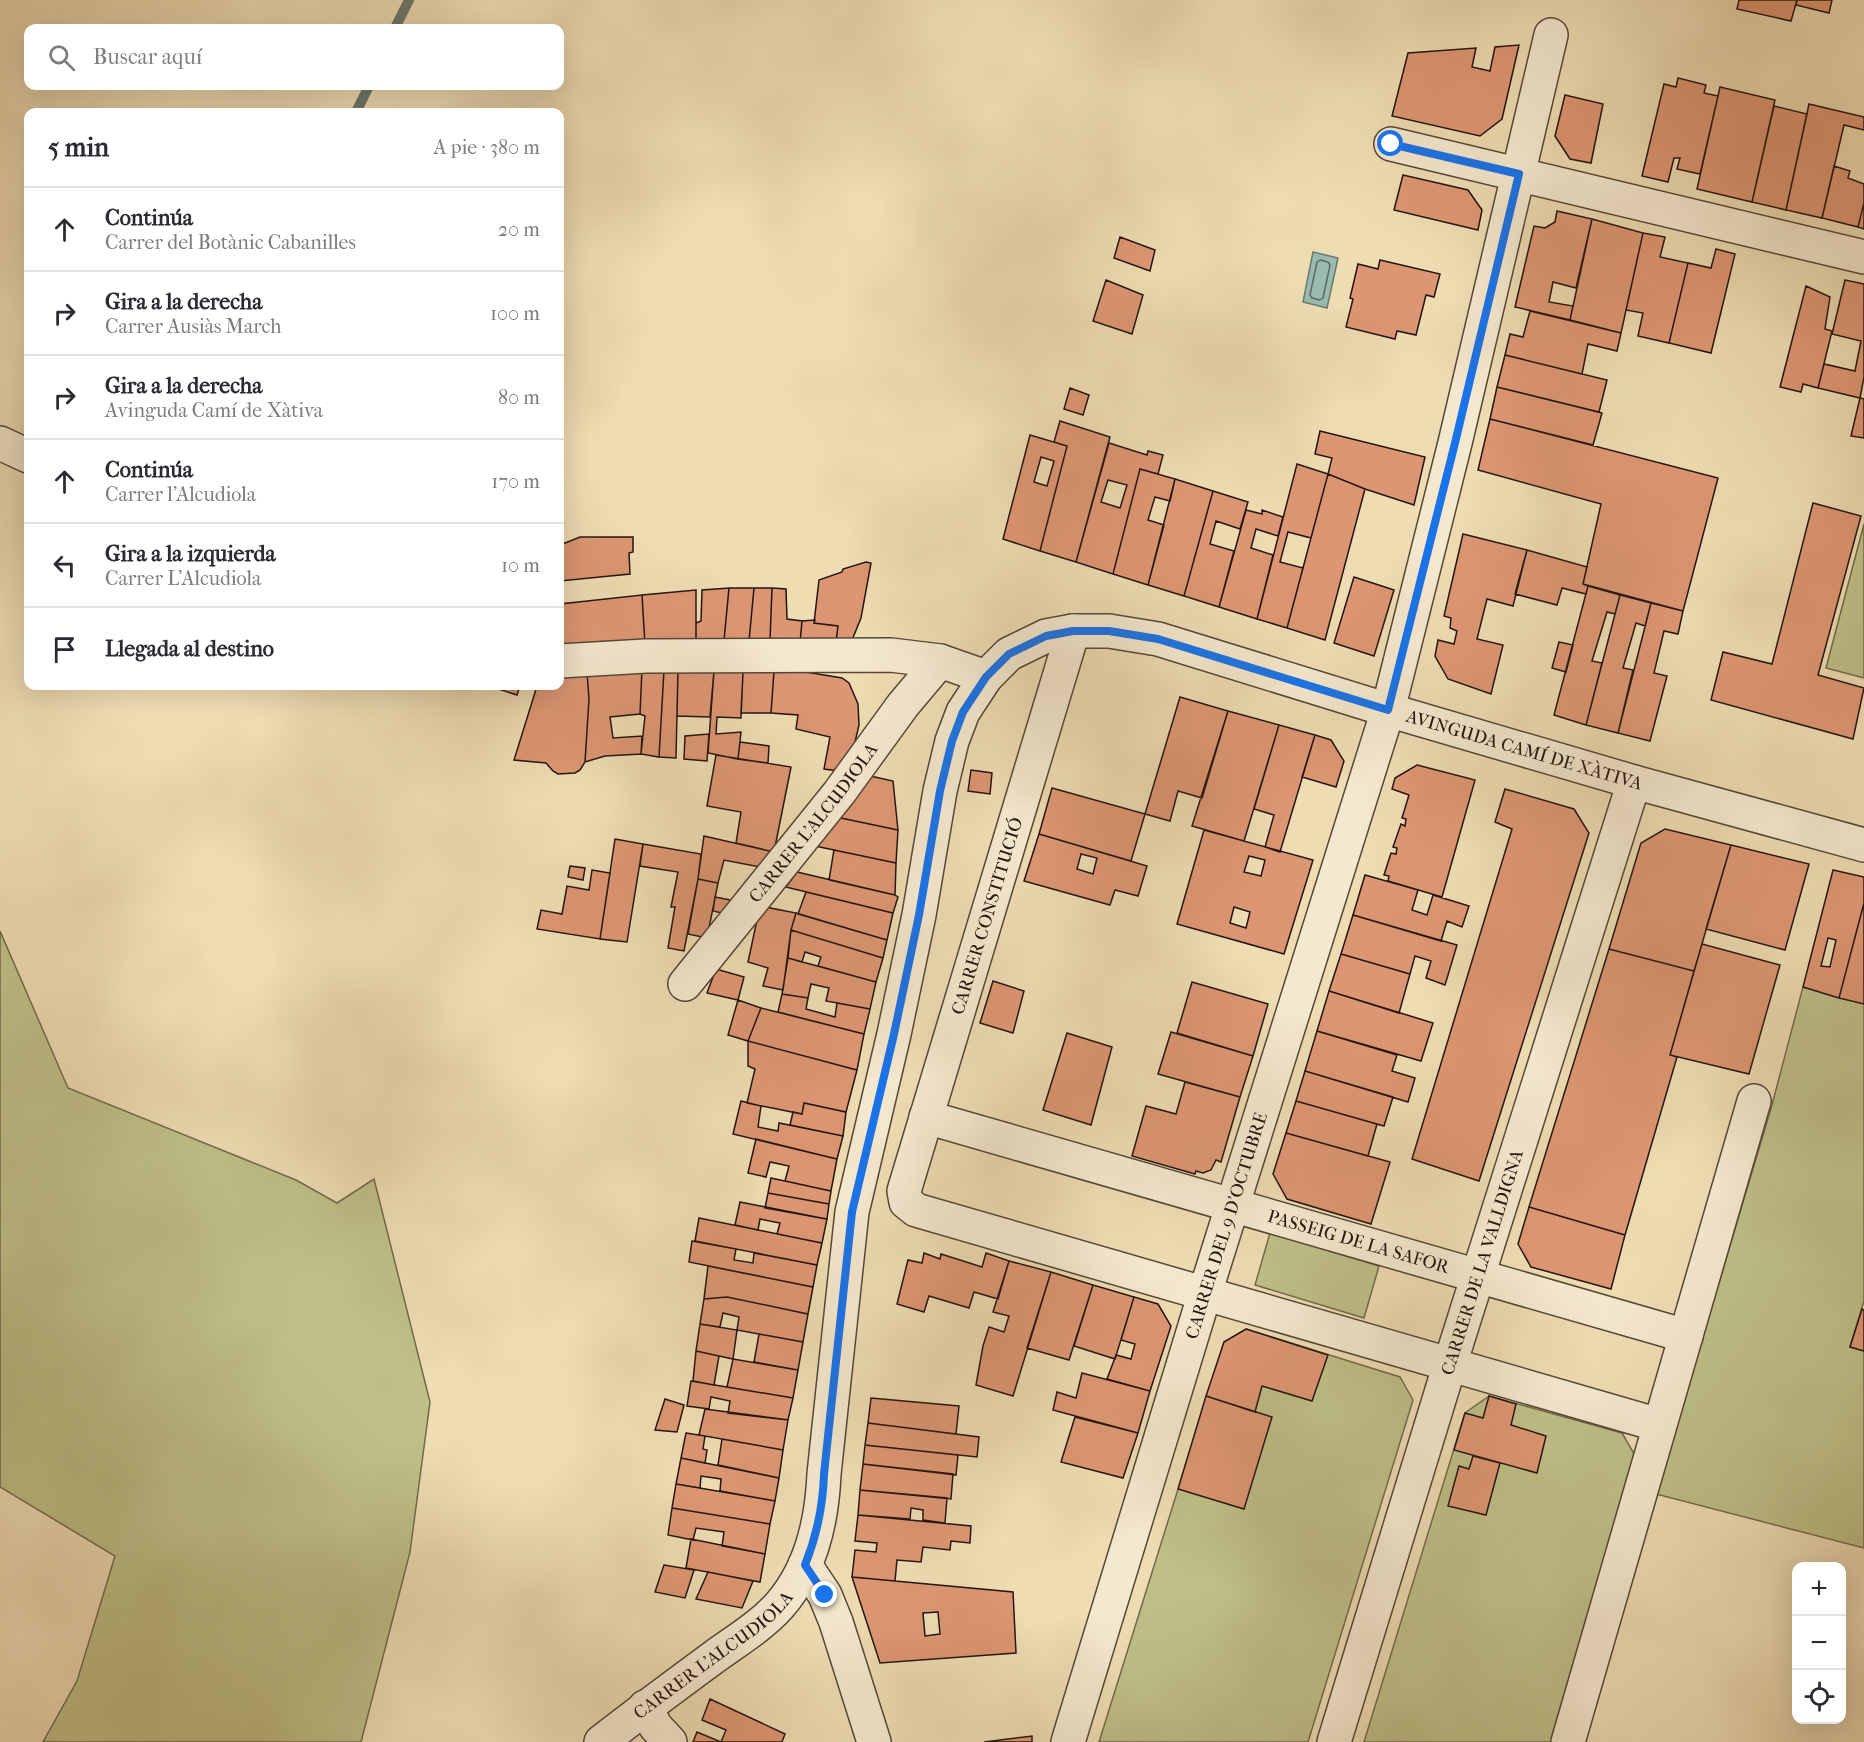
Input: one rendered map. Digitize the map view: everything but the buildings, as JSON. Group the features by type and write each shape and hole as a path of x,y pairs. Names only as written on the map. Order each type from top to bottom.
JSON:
{"street":[{"name":"CARRER DEL 9 D'OCTUBRE","path":"1068,1742 1205,1293 1388,710 1455,443 1551,34"},
{"path":"1391,144 1864,257"},
{"path":"0,443 24,454"},
{"name":"AVINGUDA CAMÍ DE XÀTIVA","path":"986,677 1009,654 1046,636 1073,631 1118,632 1158,639 1634,783 1864,845"},
{"name":"CARRER CONSTITUCIÓ","path":"1073,631 904,1191 906,1202 916,1210 1205,1293"},
{"path":"564,661 646,656 891,655 940,661 986,677"},
{"name":"CARRER L'ALCUDIOLA","path":"685,984 825,812 903,705 940,661"},
{"name":"CARRER L’ALCUDIOLA","path":"601,1742 756,1626 779,1606 805,1565 817,1532 823,1498 852,1212 894,1034 919,915 940,791 952,741 963,712 986,677"},
{"name":"CARRER DE LA VALLDIGNA","path":"1334,1742 1450,1364 1634,783"},
{"path":"1568,1742 1754,1101"},
{"name":"PASSEIG DE LA SAFOR","path":"926,1117 1686,1336"},
{"path":"1205,1293 1659,1425"},
{"path":"805,1565 825,1595 836,1623 874,1742"},
{"path":"645,1707 656,1727 670,1742"}],"green space":[{"path":"1864,524 1864,678 1826,668"},
{"path":"0,931 68,1088 296,1180 337,1203 374,1179 430,1402 410,1552 361,1742 43,1742 77,1681 115,1556 0,1487"},
{"path":"1803,987 1864,1004 1864,1301 1850,1347 1864,1351 1864,1548 1656,1494 1772,1105"},
{"path":"1270,1233 1379,1266 1364,1318 1255,1285"},
{"path":"1246,1329 1400,1377 1413,1400 1308,1742 1099,1742 1224,1342"},
{"path":"1489,1396 1622,1433 1636,1457 1553,1742 1364,1742 1465,1413"}],"water":[{"path":"1313,252 1338,258 1327,308 1303,302"}],"waterway":[{"path":"397,24 409,0"},
{"path":"358,108 367,90"}],"route":[{"path":"825,1595 805,1565 820,1521 852,1212 919,915 940,791 952,741 972,695 998,664 1009,654 1029,643 1046,636 1073,631 1109,631 1158,639 1388,710 1519,174 1391,144"}]}
